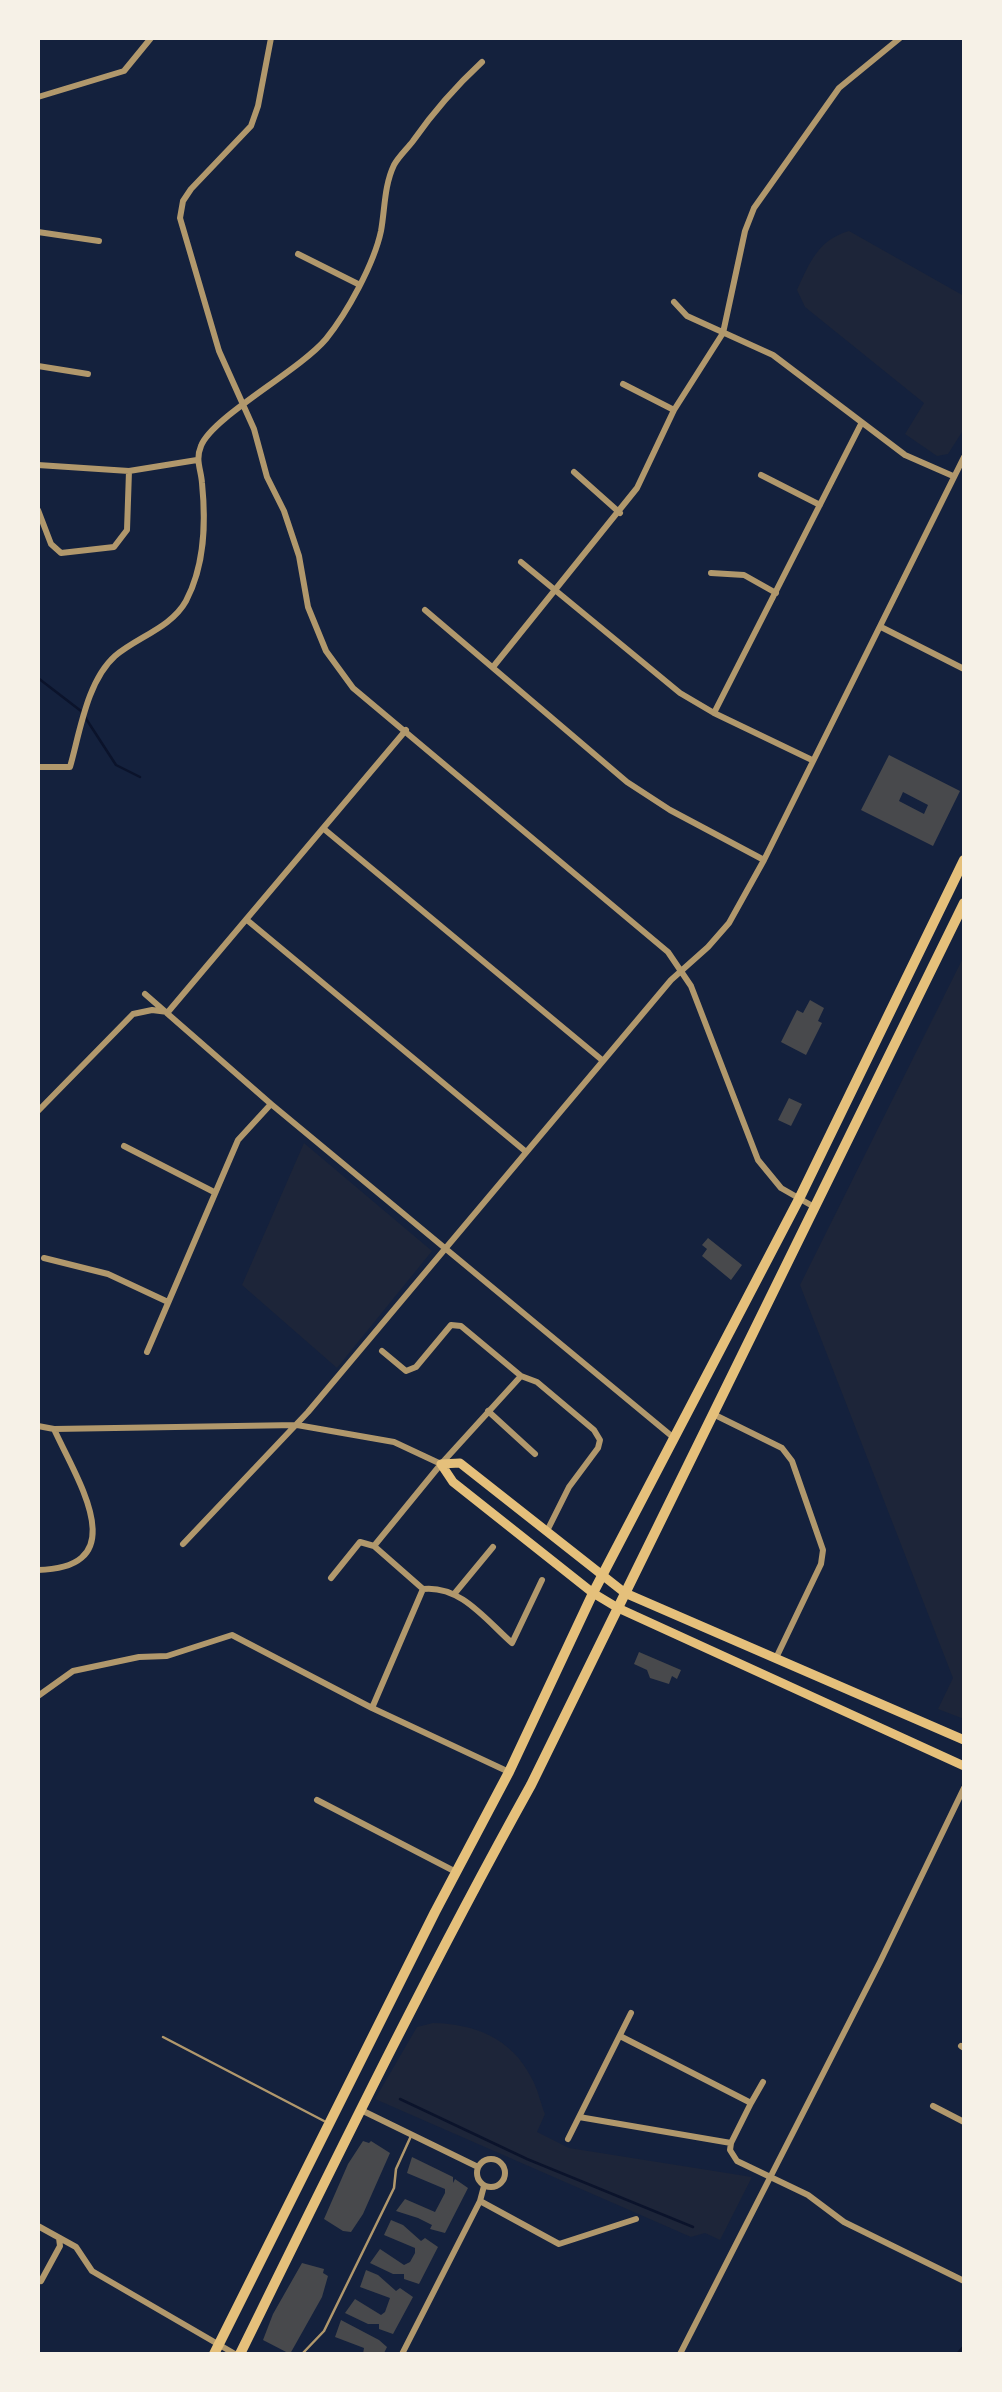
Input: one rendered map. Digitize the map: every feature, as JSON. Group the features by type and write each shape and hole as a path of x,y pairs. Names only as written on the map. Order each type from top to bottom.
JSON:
{"main road":[{"path":"216,2350 508,1772 602,1576 799,1198 964,860"},
{"path":"237,2354 475,1886 531,1786 964,903"},
{"path":"441,1464 460,1463 626,1593 964,1740"},
{"path":"441,1464 454,1482 618,1608 964,1766"}],"street":[{"path":"38,97 124,71 151,38"},
{"path":"272,38 251,126 191,189 183,201 180,218 218,351 254,429 267,477 284,511 299,556 308,607 326,651 353,688 668,952 692,986 758,1160 781,1188 817,1209"},
{"path":"492,667 637,488 674,410 723,332 745,231 754,208 838,88 900,38"},
{"path":"38,767 70,767 99,675 115,656 184,606 198,574 203,540 202,480 197,460 207,436 316,350 341,318 380,234 384,196 394,166 442,99 482,62"},
{"path":"38,232 98,241"},
{"path":"298,254 358,284"},
{"path":"674,302 687,316 773,354 905,455 953,476"},
{"path":"38,366 88,374"},
{"path":"623,384 674,410"},
{"path":"714,713 861,424"},
{"path":"183,1544 297,1424 602,1060 728,922 764,860 964,457"},
{"path":"38,465 129,472 197,460"},
{"path":"38,510 52,544 62,552 114,548 128,530 129,472"},
{"path":"574,472 620,513"},
{"path":"762,475 820,505"},
{"path":"521,562 680,692 714,713 812,760"},
{"path":"711,573 744,575 776,593"},
{"path":"425,610 627,782 670,810 764,860"},
{"path":"881,627 964,670"},
{"path":"168,1012 406,730"},
{"path":"324,829 602,1060"},
{"path":"246,920 525,1151"},
{"path":"145,994 271,1104 674,1438"},
{"path":"38,1111 133,1014 168,1012"},
{"path":"147,1352 238,1140 271,1104"},
{"path":"124,1146 214,1192"},
{"path":"44,1258 108,1274 168,1302"},
{"path":"382,1350 406,1371 416,1367 451,1326 462,1326 594,1430 600,1440 598,1448 569,1487 548,1529"},
{"path":"374,1546 521,1376"},
{"path":"488,1411 535,1454"},
{"path":"715,1415 782,1448 792,1461 824,1550 776,1658"},
{"path":"38,1426 54,1429 297,1424 394,1442 441,1464"},
{"path":"38,1570 58,1570 78,1563 90,1550 94,1529 92,1512 54,1429"},
{"path":"331,1578 360,1542 374,1546 423,1589 442,1587 455,1592 512,1643 542,1580"},
{"path":"455,1592 493,1547"},
{"path":"372,1708 423,1589"},
{"path":"38,1696 73,1671 139,1657 168,1656 232,1634 372,1708 508,1772"},
{"path":"680,2354 964,1788"},
{"path":"316,1800 456,1872"},
{"path":"568,2139 631,2014"},
{"path":"620,2036 751,2103"},
{"path":"763,2082 731,2143 730,2150 738,2161 808,2195 844,2222 964,2281"},
{"path":"933,2106 964,2122"},
{"path":"361,2110 478,2166"},
{"path":"579,2117 731,2143"},
{"path":"490,2159 499,2162 504,2169 500,2184 484,2186 477,2177 478,2166 490,2159"},
{"path":"402,2354 484,2186"},
{"path":"480,2201 559,2244 636,2219"},
{"path":"38,2226 76,2247 92,2272 216,2350 237,2354"},
{"path":"41,2281 60,2246 59,2238"}],"lane":[{"path":"370,1340 382,1350"},
{"path":"164,2037 330,2124"},
{"path":"302,2354 324,2331 394,2188 396,2169 411,2135"}],"shaded area":[{"path":"849,231 964,296 964,429 948,454 937,456 905,434 924,403 805,307 797,290 822,246"},
{"path":"964,956 964,1719 938,1709 953,1678 800,1285"},
{"path":"304,1143 432,1251 337,1368 242,1285"},
{"path":"433,2023 477,2030 513,2052 533,2082 545,2114 537,2132 569,2148 752,2177 720,2240 705,2233 691,2237 375,2099 417,2027"}],"building":[{"path":"889,755 960,791 933,846 861,810","holes":["903,792 928,805 924,814 899,801"]},
{"path":"810,1000 824,1008 818,1021 822,1023 806,1055 781,1042 797,1010 803,1013"},
{"path":"789,1098 802,1104 791,1126 778,1120"},
{"path":"708,1238 742,1265 731,1280 702,1256 707,1249 702,1245"},
{"path":"639,1652 681,1670 677,1679 672,1676 669,1684 650,1678 647,1670 634,1664"},
{"path":"363,2141 371,2141 390,2153 363,2214 351,2232 343,2231 324,2219 348,2164"},
{"path":"412,2157 468,2188 445,2233 396,2211 405,2199 435,2212 445,2193 445,2189 407,2173"},
{"path":"391,2220 421,2241 425,2238 438,2247 419,2284 404,2279 404,2274 393,2274 370,2263 380,2249 404,2265 415,2253 415,2248 384,2235"},
{"path":"302,2263 324,2269 328,2276 322,2297 290,2354 263,2340"},
{"path":"366,2270 396,2291 400,2288 413,2297 393,2334 379,2329 379,2324 368,2324 345,2313 355,2299 381,2315 385,2312 390,2298 360,2287"},
{"path":"341,2320 379,2340 387,2347 384,2353 363,2354 364,2348 335,2337"}],"waterway":[{"path":"38,678 81,711 116,765 140,777"},
{"path":"400,2099 527,2159 693,2227"},
{"path":"957,2354 964,2346"}]}
